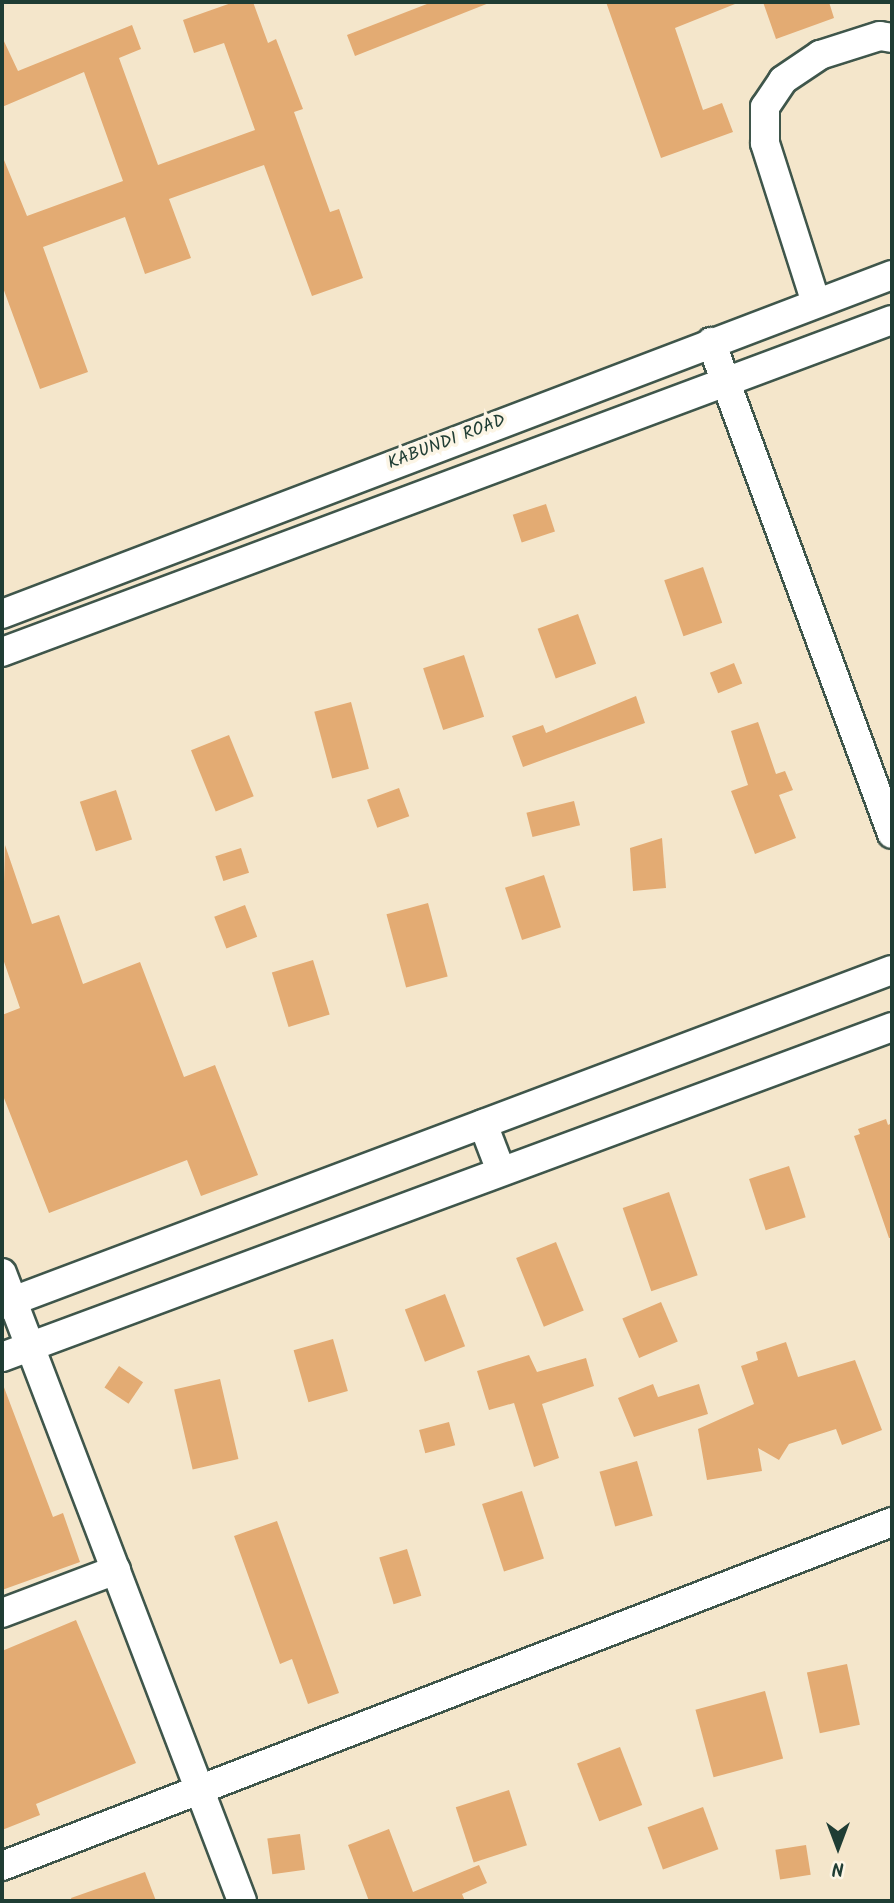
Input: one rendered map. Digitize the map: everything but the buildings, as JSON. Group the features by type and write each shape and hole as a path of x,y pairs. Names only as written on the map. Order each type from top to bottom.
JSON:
{"street":[{"path":"816,303 765,143 765,107 783,80 820,55 880,36 892,38"},
{"name":"KABUNDI ROAD","path":"2,614 892,275"},
{"path":"2,652 892,320"},
{"path":"711,342 892,834"},
{"path":"7,1303 892,970"},
{"path":"2,1357 892,1027"},
{"path":"483,1124 501,1171"},
{"path":"2,1273 7,1303 30,1346 242,1901"},
{"path":"2,1866 201,1792 892,1522"},
{"path":"2,1613 116,1570"}]}
